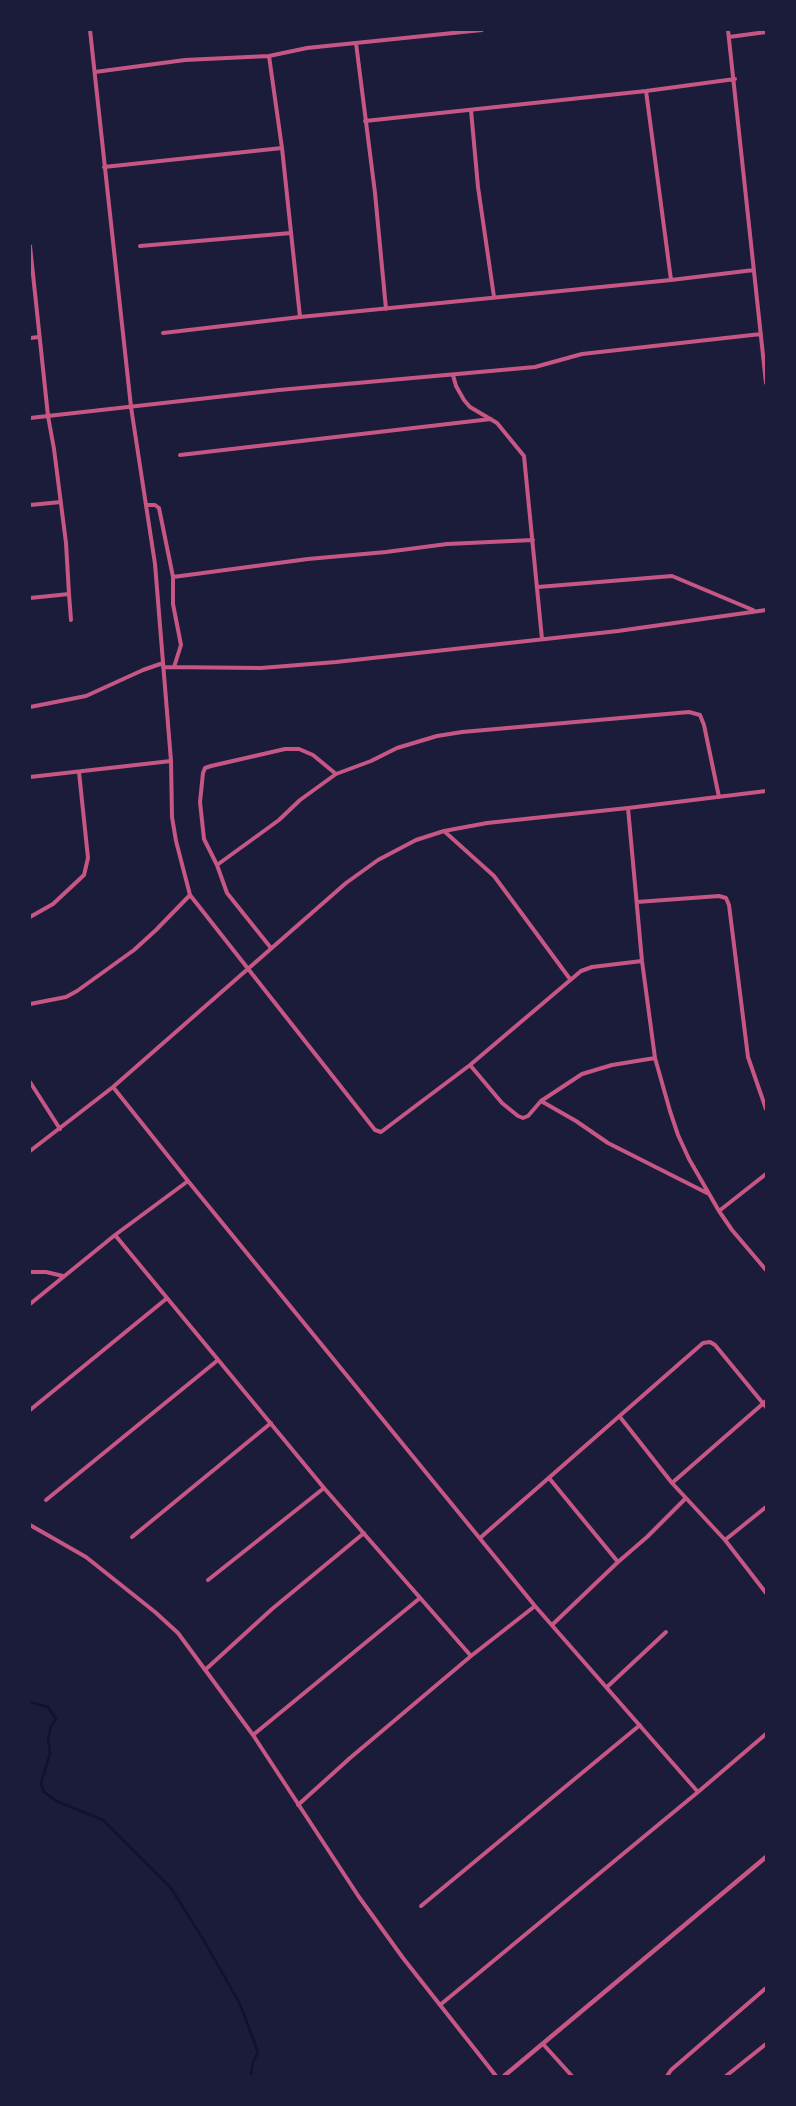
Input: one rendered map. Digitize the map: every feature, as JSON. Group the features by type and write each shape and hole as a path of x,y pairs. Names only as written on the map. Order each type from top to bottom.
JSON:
{"street":[{"path":"90,30 132,407 155,564 171,761 174,825 190,895 375,1130 381,1132 470,1065 570,979 587,968 642,961"},
{"path":"95,72 185,60 269,56 307,48 482,30"},
{"path":"728,30 735,79 754,270 764,328 761,334 766,383"},
{"path":"729,37 766,32"},
{"path":"356,43 375,193 386,309"},
{"path":"269,56 282,148 300,317"},
{"path":"365,121 646,92 735,79"},
{"path":"646,92 671,280"},
{"path":"471,110 478,187 494,297"},
{"path":"104,167 282,148"},
{"path":"140,246 291,234"},
{"path":"30,246 48,416 61,502 71,620"},
{"path":"162,333 754,270"},
{"path":"30,418 279,390 546,365 582,354 761,334"},
{"path":"30,338 39,337"},
{"path":"453,375 456,386 470,407 491,419 506,433 524,456 542,639"},
{"path":"180,455 491,419"},
{"path":"30,505 61,502"},
{"path":"146,505 155,505 159,508 172,577 173,604 181,645 174,667"},
{"path":"172,577 308,558 386,552 447,544 533,540"},
{"path":"538,587 672,576 754,610"},
{"path":"30,598 69,594"},
{"path":"30,707 86,696 163,665 174,667 261,668 290,666 618,631 754,610 766,610"},
{"path":"217,865 336,774 371,761 397,748 445,735 484,729 689,712 700,715 704,725 719,797"},
{"path":"271,948 227,893 217,865 204,839 200,802 203,773 205,768 285,749 298,749 313,756 336,774"},
{"path":"30,777 171,761"},
{"path":"30,917 39,914 53,904 84,875 88,858 79,772"},
{"path":"30,1151 113,1086 346,883 378,860 416,840 444,831 487,823 766,791"},
{"path":"628,808 642,961 655,1058 678,1134 708,1193 732,1230 766,1270"},
{"path":"444,831 494,876 570,979"},
{"path":"30,1004 66,997 77,991 134,950 190,895"},
{"path":"637,902 719,896 726,898 730,905 748,1058 766,1109"},
{"path":"470,1065 502,1103 523,1118 528,1116 541,1101 582,1074 596,1068 655,1058"},
{"path":"30,1082 60,1129"},
{"path":"113,1086 188,1181 535,1606 698,1792"},
{"path":"541,1101 576,1121 608,1143 708,1193"},
{"path":"719,1211 766,1174"},
{"path":"30,1304 115,1235 188,1181"},
{"path":"115,1235 324,1488 471,1656"},
{"path":"30,1272 46,1272 63,1276"},
{"path":"30,1410 166,1299"},
{"path":"480,1538 703,1344 710,1342 765,1404 672,1483"},
{"path":"46,1500 218,1360"},
{"path":"620,1417 672,1483 724,1540 766,1593"},
{"path":"132,1537 271,1423"},
{"path":"549,1478 618,1562"},
{"path":"208,1580 324,1488"},
{"path":"552,1625 686,1498"},
{"path":"724,1540 766,1506"},
{"path":"30,1525 86,1557 155,1612 178,1633 253,1734 359,1897 496,2076"},
{"path":"204,1670 272,1609 364,1533"},
{"path":"253,1734 420,1598"},
{"path":"298,1805 350,1758 471,1656 535,1606"},
{"path":"607,1688 666,1632"},
{"path":"421,1906 640,1725"},
{"path":"440,2005 766,1734"},
{"path":"504,2076 766,1857"},
{"path":"667,2076 671,2070 766,1988"},
{"path":"544,2044 572,2076"},
{"path":"726,2076 766,2044"}],"waterway":[{"path":"30,1702 48,1707 56,1719 51,1726 48,1738 50,1753 41,1783 44,1792 56,1801 103,1820 171,1888 240,2004 258,2052 253,2062 251,2076"}]}
